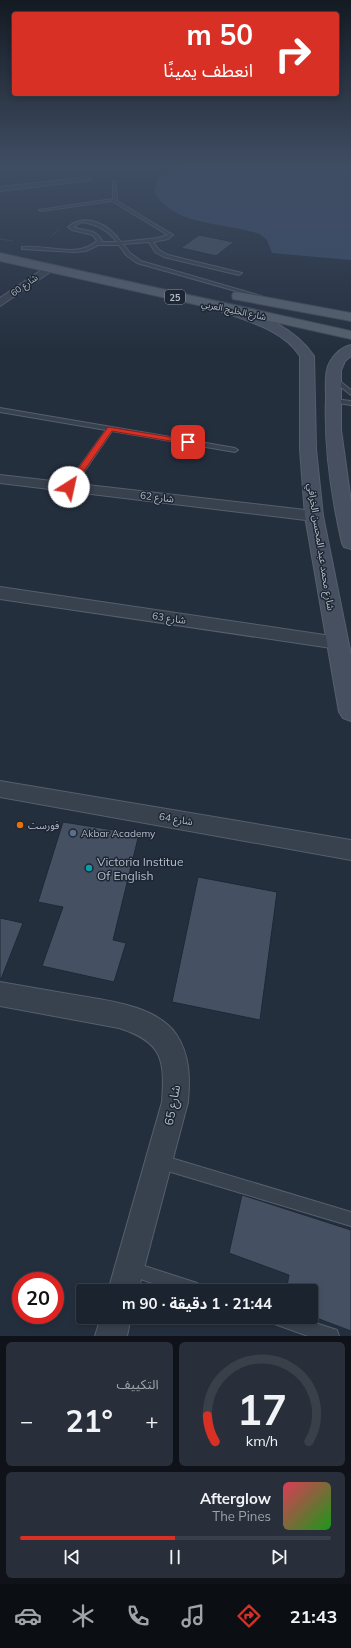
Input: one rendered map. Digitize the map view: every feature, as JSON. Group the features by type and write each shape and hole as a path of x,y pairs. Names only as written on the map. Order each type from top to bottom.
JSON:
{"main road":[{"path":"18,246 84,261"},
{"name":"شارع الخليج العربي","path":"0,257 114,284 351,334"},
{"name":"شارع الخليج العربي","path":"129,272 296,308 351,317"},
{"path":"114,284 109,281 110,277 122,273 188,288 204,289"},
{"name":"شارع محمد عبد المحسن الخرافي","path":"226,308 282,333 300,345 307,356 308,461 314,516 338,643 347,668 351,712"},
{"path":"351,349 343,355 336,364 334,379 333,430 346,501 351,543"},
{"path":"307,410 317,406 334,404"}],"street":[{"name":"شارع 60","path":"0,303 49,268"},
{"name":"شارع 62","path":"0,479 314,516"},
{"name":"شارع 63","path":"0,593 338,643"},
{"name":"شارع 64","path":"0,789 351,850"},
{"name":"شارع 65","path":"0,994 119,1016 139,1022 160,1036 172,1053 177,1076 175,1102 126,1280"},
{"path":"111,1336 114,1324"}],"lane":[{"path":"71,226 70,227 73,229 95,234 99,238 98,244"},
{"path":"101,226 114,235 128,254 139,262 296,308"},
{"path":"18,246 70,251 89,248 98,244 166,239 170,236 171,234 158,226"},
{"path":"150,240 157,251 166,256 239,272"},
{"path":"334,379 351,393"},
{"path":"334,404 351,403"},
{"path":"0,410 235,450"},
{"path":"69,487 110,429"},
{"path":"159,1162 351,1219"},
{"path":"126,1280 152,1284"},
{"path":"295,1324 331,1336"}],"water":[{"path":"225,226 351,226 351,260 272,253 267,240 260,234"}],"building":[{"path":"199,235 234,242 216,256 181,248"},
{"name":"Victoria Institue Of English","path":"63,822 139,834 113,940 126,943 114,982 42,966 63,907 38,902"},
{"path":"198,877 277,892 260,1020 172,1002"},
{"path":"0,918 23,923 1,979 0,979"},
{"path":"242,1195 351,1230 351,1331 318,1319 318,1284 287,1284 289,1275 229,1253"}],"place":[{"name":"فورست","path":"20,825"},
{"name":"Akbar Academy","path":"73,833"},
{"name":"Victoria Institue Of English","path":"89,868"}],"route":[{"path":"69,487 110,429 188,442"}]}
